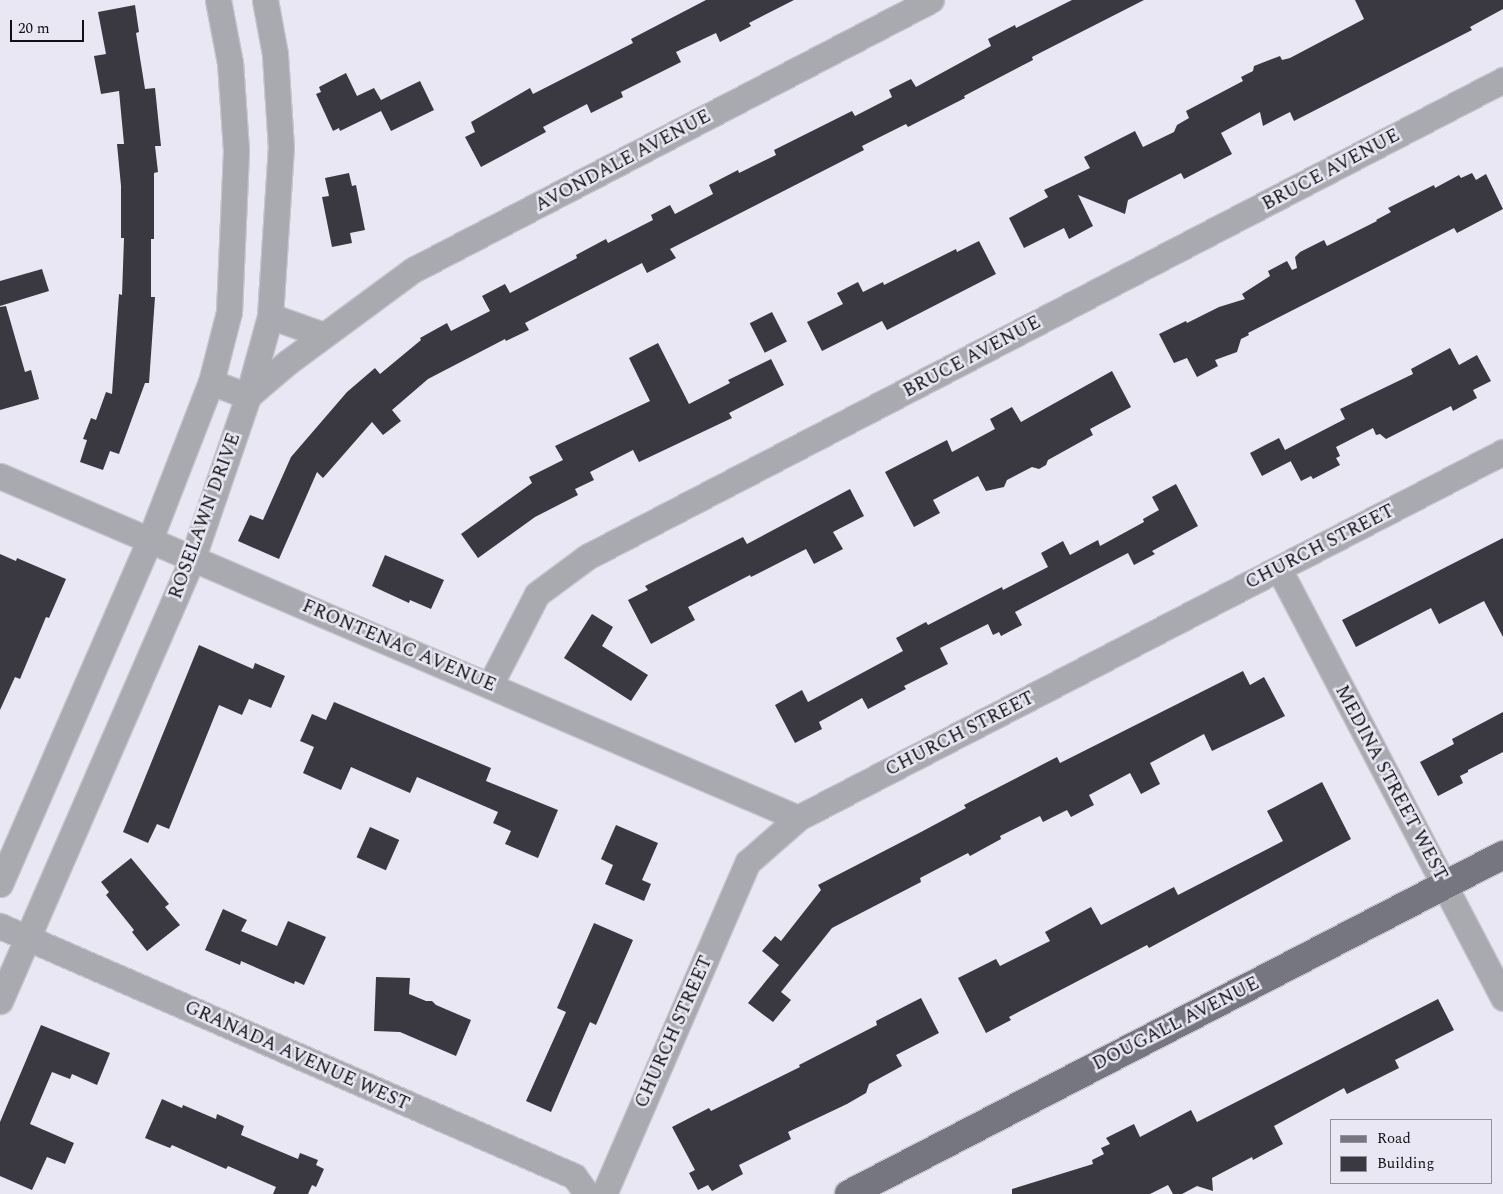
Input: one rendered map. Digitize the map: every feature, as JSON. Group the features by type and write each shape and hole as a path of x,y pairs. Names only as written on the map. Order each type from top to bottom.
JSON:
{"main road":[{"name":"DOUGALL AVENUE","path":"849,1194 1503,855"}],"street":[{"path":"0,884 150,539 211,382 229,312 236,150 230,63 218,0"},
{"name":"ROSELAWN DRIVE","path":"0,1001 193,557 248,396 270,316 281,148 275,54 266,0"},
{"name":"AVONDALE AVENUE","path":"248,396 323,336 412,270 931,0"},
{"name":"BRUCE AVENUE","path":"490,685 537,594 587,557 1503,80"},
{"path":"270,316 323,336"},
{"path":"211,382 248,396"},
{"name":"CHURCH STREET","path":"604,1194 748,862 798,818 1503,452"},
{"name":"FRONTENAC AVENUE","path":"0,476 193,557 798,818"},
{"name":"MEDINA STREET WEST","path":"1279,568 1503,998"},
{"name":"GRANADA AVENUE WEST","path":"0,926 574,1176 587,1194"}],"building":[{"path":"706,0 794,0 749,23 751,26 720,42 716,33 676,52 681,62 621,92 623,97 591,113 587,104 543,127 546,132 481,167 465,137 475,132 471,122 530,88 533,94 633,43 631,39"},
{"path":"1072,0 1144,0 1032,57 1033,60 964,96 965,98 908,127 906,124 862,146 864,150 670,249 676,258 647,273 642,263 525,323 529,330 506,341 505,339 428,379 392,410 401,421 383,435 372,422 323,478 317,472 279,559 238,541 250,515 263,520 291,457 347,392 375,368 380,374 421,340 420,338 447,323 451,331 490,311 482,296 505,284 510,293 577,258 576,255 606,239 608,243 653,220 651,215 670,205 675,214 713,194 709,185 738,170 739,173 776,155 774,150 852,111 855,116 892,97 889,90 911,79 916,87 991,46 988,39 1015,25 1016,28"},
{"path":"1355,0 1503,0 1503,9 1470,27 1472,30 1294,121 1290,112 1263,126 1260,112 1221,133 1232,154 1184,179 1181,173 1128,200 1125,214 1078,195 1093,226 1069,239 1064,228 1024,248 1009,218 1048,197 1044,190 1090,168 1084,157 1135,131 1143,147 1174,132 1177,125 1189,118 1186,111 1243,81 1241,77 1253,71 1254,66 1280,56 1282,60 1290,58 1364,19"},
{"path":"135,5 139,32 136,33 145,89 155,88 161,146 155,146 158,172 154,173 154,239 151,239 151,297 155,297 149,383 145,383 119,454 110,451 103,470 80,462 87,440 83,439 91,418 96,420 106,392 112,394 119,294 122,295 124,238 121,238 121,186 117,144 124,144 119,91 101,94 94,56 106,54 98,12"},
{"path":"346,73 357,96 374,88 381,100 420,81 434,110 391,131 381,111 340,131 339,128 333,131 316,94 321,92 319,87"},
{"path":"349,173 352,186 356,185 365,230 350,233 352,243 332,247 322,197 329,196 325,178"},
{"path":"1472,173 1476,180 1486,174 1503,209 1457,233 1454,228 1248,333 1249,335 1241,339 1237,352 1215,360 1218,366 1197,377 1187,358 1174,363 1159,334 1219,307 1245,299 1242,294 1270,276 1268,271 1287,261 1292,270 1297,268 1295,257 1300,252 1324,240 1327,246 1377,221 1391,212 1388,208 1434,185 1435,188 1459,175 1461,178"},
{"path":"979,241 996,274 887,330 882,321 822,351 807,322 843,304 837,293 858,282 863,292 883,282 884,285 956,249 957,252"},
{"path":"42,269 49,291 0,306 0,281"},
{"path":"6,306 25,372 31,370 39,399 0,410 0,307"},
{"path":"772,312 787,341 765,353 750,323"},
{"path":"658,343 689,404 730,383 728,380 771,359 784,385 729,413 732,418 639,462 633,450 590,472 594,480 575,489 578,495 535,517 478,558 461,534 532,483 529,477 563,460 555,446 650,401 629,358"},
{"path":"1450,348 1459,365 1477,355 1491,381 1473,390 1477,398 1453,411 1451,406 1386,439 1380,434 1376,435 1373,428 1336,447 1340,456 1336,458 1340,465 1313,479 1311,476 1301,481 1291,461 1262,476 1250,453 1279,438 1285,450 1345,419 1340,409 1413,374 1411,369"},
{"path":"1112,371 1131,407 1090,429 1093,435 1048,460 1046,465 1039,469 1032,467 1007,480 1004,487 986,491 978,476 933,500 940,513 914,527 885,472 947,440 952,452 995,429 990,419 1012,407 1021,422"},
{"path":"1176,484 1198,526 1152,551 1155,554 1134,565 1128,553 1015,612 1022,625 1001,636 999,632 993,635 988,624 940,648 948,664 904,686 906,689 868,709 862,698 819,722 822,729 795,743 775,705 802,690 808,702 903,651 896,638 926,622 928,625 1002,587 1003,590 1048,567 1041,553 1063,541 1070,555 1098,540 1100,546 1144,522 1143,519 1159,510 1152,497"},
{"path":"850,489 864,516 833,532 843,549 814,564 806,549 751,577 750,575 688,607 695,620 651,644 628,600 648,590 645,586 743,537 747,544"},
{"path":"1503,538 1503,637 1484,601 1439,624 1431,608 1356,647 1342,620"},
{"path":"0,554 16,561 17,558 66,579 49,618 46,617 20,679 15,677 0,710"},
{"path":"385,555 444,580 431,609 410,600 409,603 372,586"},
{"path":"592,614 613,627 602,646 648,675 631,701 564,658"},
{"path":"199,645 253,669 255,663 285,676 271,708 249,699 242,715 219,705 169,829 157,824 148,843 123,832"},
{"path":"1243,671 1250,685 1264,677 1285,716 1212,751 1204,734 1150,763 1160,784 1141,794 1130,773 1089,795 1094,805 1071,817 1067,810 1043,822 1040,816 1000,836 1001,839 970,856 968,853 920,878 921,882 832,928 781,992 791,1000 773,1022 748,1003 779,965 762,951 775,936 781,941 821,890 818,885 966,808 964,805 1057,757 1060,763"},
{"path":"334,702 491,768 486,781 558,810 538,858 505,844 511,831 493,823 498,812 417,777 410,793 351,767 341,790 303,773 314,747 300,741 312,714 326,720"},
{"path":"1503,712 1503,752 1468,770 1468,772 1460,776 1463,783 1438,796 1420,762 1454,744 1452,739"},
{"path":"1322,782 1351,839 1149,948 1147,945 1009,1017 1011,1020 986,1033 958,978 996,959 1000,966 1050,941 1045,932 1091,907 1101,925 1174,887 1178,895 1283,841 1267,811"},
{"path":"616,825 658,843 642,880 651,884 644,901 605,884 613,865 601,859"},
{"path":"370,827 399,840 386,870 357,857"},
{"path":"131,858 169,904 165,907 180,925 147,951 132,932 134,930 106,895 109,892 101,882"},
{"path":"223,909 247,920 241,931 277,946 288,921 326,937 304,985 295,981 294,984 241,961 240,965 205,950"},
{"path":"594,923 633,940 596,1025 590,1022 551,1112 526,1101 566,1012 557,1008"},
{"path":"376,977 410,978 409,994 426,1001 432,1001 436,1005 471,1020 456,1056 400,1032 374,1031"},
{"path":"921,998 939,1033 896,1055 902,1066 869,1084 866,1093 847,1104 788,1132 791,1139 739,1165 743,1174 712,1191 708,1185 698,1190 689,1173 695,1170 672,1127 709,1108 711,1111 800,1067 799,1065 877,1025 876,1021"},
{"path":"1438,999 1454,1030 1395,1060 1399,1068 1347,1094 1344,1088 1274,1126 1283,1144 1253,1160 1252,1157 1212,1178 1213,1191 1197,1186 1182,1194 1173,1194 1168,1185 1150,1194 1012,1194 1012,1189 1093,1164 1092,1160 1104,1154 1101,1148 1110,1144 1106,1138 1134,1124 1140,1137 1191,1110 1197,1122"},
{"path":"41,1025 110,1053 97,1085 72,1074 70,1079 52,1072 30,1124 74,1143 65,1164 47,1157 32,1190 0,1176 0,1122"},
{"path":"162,1099 182,1108 183,1105 216,1119 217,1114 244,1126 241,1135 298,1159 300,1153 318,1160 316,1165 324,1169 316,1187 312,1185 308,1194 273,1194 276,1187 228,1166 226,1169 172,1145 170,1148 145,1138"}]}
